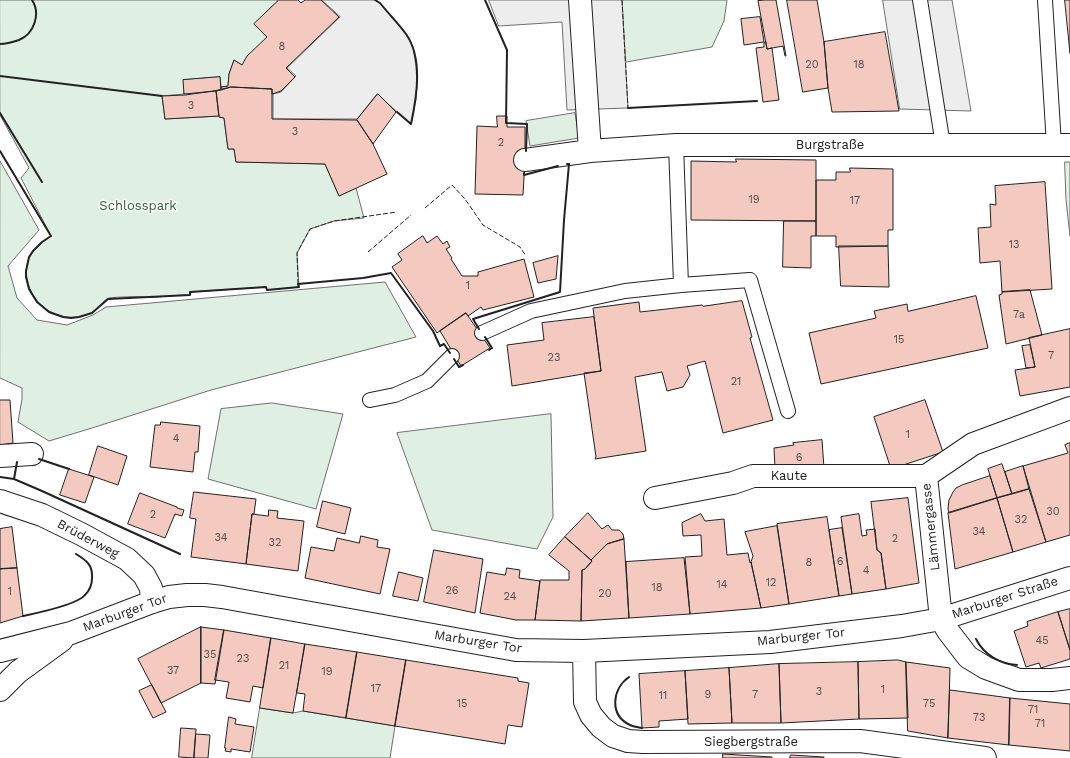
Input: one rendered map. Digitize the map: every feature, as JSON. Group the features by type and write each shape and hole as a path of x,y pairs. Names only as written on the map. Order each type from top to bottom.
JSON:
{"street":[{"path":"580,0 590,151"},
{"name":"Burgstraße","path":"525,160 590,151 676,145 1062,145"},
{"name":"Lämmergasse","path":"941,619 926,476 973,444 1070,408"},
{"path":"0,456 32,454"},
{"name":"Kaute","path":"655,498 733,483 753,476 926,476"},
{"name":"Brüderweg","path":"0,501 42,515 127,559 144,575 151,588 152,602"},
{"name":"Marburger Straße","path":"941,619 1070,578"},
{"name":"Marburger Tor","path":"71,633 152,602 187,594 204,595 516,650 584,651 770,642 902,626 941,619"},
{"path":"941,619 948,631 968,656 986,668 1019,680 1052,680 1070,678"},
{"path":"0,651 71,633"},
{"path":"0,690 18,672 71,633"},
{"name":"Siegbergstraße","path":"584,651 585,702 591,715 601,727 614,736 628,741 860,741 985,758"}],"lane":[{"path":"920,0 943,145"},
{"path":"1045,0 1062,145"},
{"path":"676,145 681,285"},
{"path":"482,333 530,311 625,291 750,280 788,411"},
{"path":"370,400 395,395 427,381 452,356"}],"green space":[{"name":"Schlosspark","path":"0,0 279,0 255,24 267,37 242,65 234,60 229,74 228,86 221,87 220,77 184,80 184,94 162,96 165,119 219,116 224,118 228,149 234,149 236,162 325,164 339,196 356,188 364,218 334,221 310,229 297,253 299,287 267,290 266,287 191,292 190,295 109,298 94,312 80,316 59,316 50,312 35,298 30,289 26,271 32,254 40,244 51,236 21,178 29,168 0,115"},
{"path":"622,0 727,0 724,21 712,47 626,62"},
{"path":"575,113 579,138 530,146 526,121"},
{"path":"0,161 39,230 8,266 17,298 37,320 67,325 93,315 106,307 385,282 416,337 211,390 49,441 18,422 22,399 22,388 0,378"},
{"path":"1065,162 1070,162 1070,236 1066,200"},
{"path":"272,403 343,414 316,509 208,479 221,409"},
{"path":"551,414 553,517 537,549 432,530 397,433"},
{"path":"260,708 293,713 303,711 395,726 390,758 252,758"}],"shaded area":[{"path":"322,0 375,0 380,3 406,34 413,47 416,66 416,99 411,124 377,94 357,119 273,119 273,94 281,92 296,76 287,68 340,17"},
{"path":"489,0 622,0 628,108 567,110 562,22 499,26"},
{"path":"883,0 952,0 971,111 900,109"}],"building":[{"path":"279,0 298,0 301,3 305,0 321,0 339,17 286,68 295,77 281,91 272,94 272,89 231,87 221,90 221,87 228,86 229,74 234,60 242,65 247,56 267,37 254,24"},
{"path":"776,0 786,56 783,46 767,49 758,1"},
{"path":"787,0 817,0 824,42 828,88 803,92"},
{"path":"1065,0 1070,0 1070,53"},
{"path":"760,17 764,42 744,45 741,19"},
{"path":"885,32 899,111 832,112 828,88 824,42"},
{"path":"766,42 767,49 772,48 779,100 763,102 756,48 764,47 764,43"},
{"path":"220,77 221,90 184,94 183,80"},
{"path":"231,87 272,89 272,119 357,120 373,144 387,174 339,196 325,164 236,162 234,149 228,149 224,118 219,117 216,91"},
{"path":"216,91 219,116 165,119 162,96"},
{"path":"378,94 396,112 373,144 357,120"},
{"path":"497,116 507,116 507,127 525,127 523,195 475,194 477,126 497,127"},
{"path":"736,159 816,160 816,221 691,220 691,161 736,162"},
{"path":"850,168 893,169 893,230 888,230 888,246 836,247 836,236 816,236 816,180 836,180 836,172 850,172"},
{"path":"1045,182 1052,289 1002,292 1000,261 980,263 978,228 991,227 990,204 996,205 995,186"},
{"path":"784,221 816,221 816,236 811,236 811,268 783,267"},
{"path":"423,236 427,243 437,236 443,244 447,241 450,247 446,249 462,276 478,276 478,272 524,259 534,297 483,310 481,307 468,316 466,313 437,333 392,267 402,260 398,254"},
{"path":"839,246 888,246 889,287 841,286"},
{"path":"558,256 556,279 538,283 533,263"},
{"path":"1030,290 1042,335 1006,344 999,295 1002,294 1002,292"},
{"path":"976,296 988,348 821,384 809,333 876,318 874,311 907,304 908,311"},
{"path":"742,301 752,337 750,338 773,420 723,433 705,361 687,366 690,375 683,387 667,391 662,372 635,377 646,451 595,459 596,457 584,373 601,371 593,308 639,302 640,312"},
{"path":"466,313 490,348 461,366 440,331"},
{"path":"594,317 601,371 512,386 507,345 544,340 542,323"},
{"path":"1070,329 1070,387 1020,396 1015,370 1035,367 1029,338"},
{"path":"1030,345 1035,367 1026,368 1022,346"},
{"path":"0,400 10,400 13,443 0,445"},
{"path":"925,400 943,452 891,469 874,417"},
{"path":"161,422 200,426 198,452 195,452 193,472 150,467 155,425 160,425"},
{"path":"822,440 824,468 775,469 774,448 794,445 793,443"},
{"path":"1070,443 1070,535 1046,542 1023,466 1068,453 1065,445"},
{"path":"98,446 127,456 118,485 89,475"},
{"path":"1002,464 1012,494 997,498 988,469"},
{"path":"1023,466 1029,489 1012,494 1005,472"},
{"path":"69,469 94,477 85,503 60,495"},
{"path":"990,476 997,498 949,513 949,500 956,488"},
{"path":"1029,489 1046,542 1013,552 997,498"},
{"path":"194,492 256,499 254,514 252,514 246,564 191,557 196,519 190,518"},
{"path":"140,493 184,510 182,516 175,514 165,538 128,524"},
{"path":"908,498 919,583 886,589 881,553 877,550 871,502"},
{"path":"997,498 1013,552 955,569 948,513"},
{"path":"323,501 351,508 345,534 317,527"},
{"path":"269,510 278,511 277,518 304,521 298,571 246,564 252,514 268,516"},
{"path":"588,513 602,529 608,525 612,530 619,530 623,534 624,539 607,544 591,560 565,537"},
{"path":"701,514 705,521 724,519 727,555 748,553 761,608 690,614 685,557 702,556 701,535 683,536 682,523"},
{"path":"859,514 862,536 867,535 866,530 875,529 877,550 881,553 886,589 852,594 841,517"},
{"path":"827,517 839,596 789,604 777,524"},
{"path":"777,526 789,604 761,608 751,562 753,556 745,532"},
{"path":"12,527 17,568 0,569 0,529"},
{"path":"842,528 852,594 839,596 829,530"},
{"path":"361,536 378,540 377,547 390,549 380,594 305,578 311,547 334,551 337,538 359,543"},
{"path":"565,537 592,561 585,569 582,570 581,621 535,620 540,580 569,580 569,571 549,555"},
{"path":"624,539 629,618 581,621 582,570 585,569 592,561 591,560 607,544"},
{"path":"434,550 483,559 475,613 424,602"},
{"path":"684,558 690,614 629,618 626,562"},
{"path":"17,568 23,616 0,623 0,569"},
{"path":"507,568 520,570 519,578 540,581 535,620 516,620 480,613 487,572 505,575"},
{"path":"399,572 423,578 418,601 393,596"},
{"path":"1070,609 1070,650 1058,612"},
{"path":"1058,612 1070,650 1070,659 1041,668 1039,663 1026,667 1014,631 1028,626 1027,622"},
{"path":"201,627 224,630 215,684 201,683"},
{"path":"201,627 201,683 161,703 138,659"},
{"path":"224,630 271,638 263,688 253,686 250,702 226,698 229,682 215,680"},
{"path":"271,638 305,644 293,713 260,708"},
{"path":"305,644 357,652 346,718 303,711 305,694 297,693"},
{"path":"357,652 406,660 395,726 346,718"},
{"path":"406,660 518,678 518,681 529,683 522,727 508,725 505,744 395,726"},
{"path":"898,660 906,662 908,718 859,719 858,662"},
{"path":"858,662 859,719 781,723 779,664"},
{"path":"906,662 950,668 948,738 908,731"},
{"path":"779,664 781,723 732,723 729,668"},
{"path":"729,668 732,723 688,724 685,671"},
{"path":"685,671 688,719 659,721 659,727 642,728 639,674"},
{"path":"152,685 166,712 153,718 139,691"},
{"path":"950,690 1010,698 1009,745 948,738"},
{"path":"1010,698 1070,704 1070,751 1009,745"},
{"path":"229,717 236,719 235,724 254,727 250,752 231,749 231,752 225,751"},
{"path":"181,728 196,729 194,758 179,757"},
{"path":"196,734 210,735 208,758 194,758"},
{"path":"723,754 772,757 772,758 723,758"},
{"path":"791,755 824,757 824,758 790,758"}],"fence":[{"path":"622,0 628,108"},
{"path":"425,208 452,185 465,199 483,225 520,247 526,256"},
{"path":"298,284 297,253 310,229 334,221 397,212"},
{"path":"368,252 411,215"}],"wall":[{"path":"0,44 19,40 29,33 36,17 35,5 32,0"},
{"path":"375,0 380,3 406,34 415,54 417,66 417,90 411,124 397,112"},
{"path":"485,0 507,50 506,123 527,124 526,151"},
{"path":"0,76 162,96"},
{"path":"628,108 757,101"},
{"path":"0,113 42,182"},
{"path":"0,151 51,236 33,251 29,257 26,271 29,289 37,302 49,312 71,318 92,313 108,299 190,295 190,292 266,287 267,290 299,287 298,284 363,278 391,273 433,331 440,346 444,344 450,353"},
{"path":"479,329 473,319 560,292 569,164 567,164"},
{"path":"524,173 524,175 558,166"},
{"path":"485,337 492,348 489,350"},
{"path":"454,359 459,367 463,365"},
{"path":"39,459 69,469"},
{"path":"14,479 17,462"},
{"path":"0,477 14,479 180,554"},
{"path":"23,616 66,605 81,599 87,593 92,583 92,573 88,563 76,554"},
{"path":"976,639 983,650 993,658 1005,663 1017,665"},
{"path":"629,677 623,682 616,695 616,709 623,721 632,726 642,728"}]}
